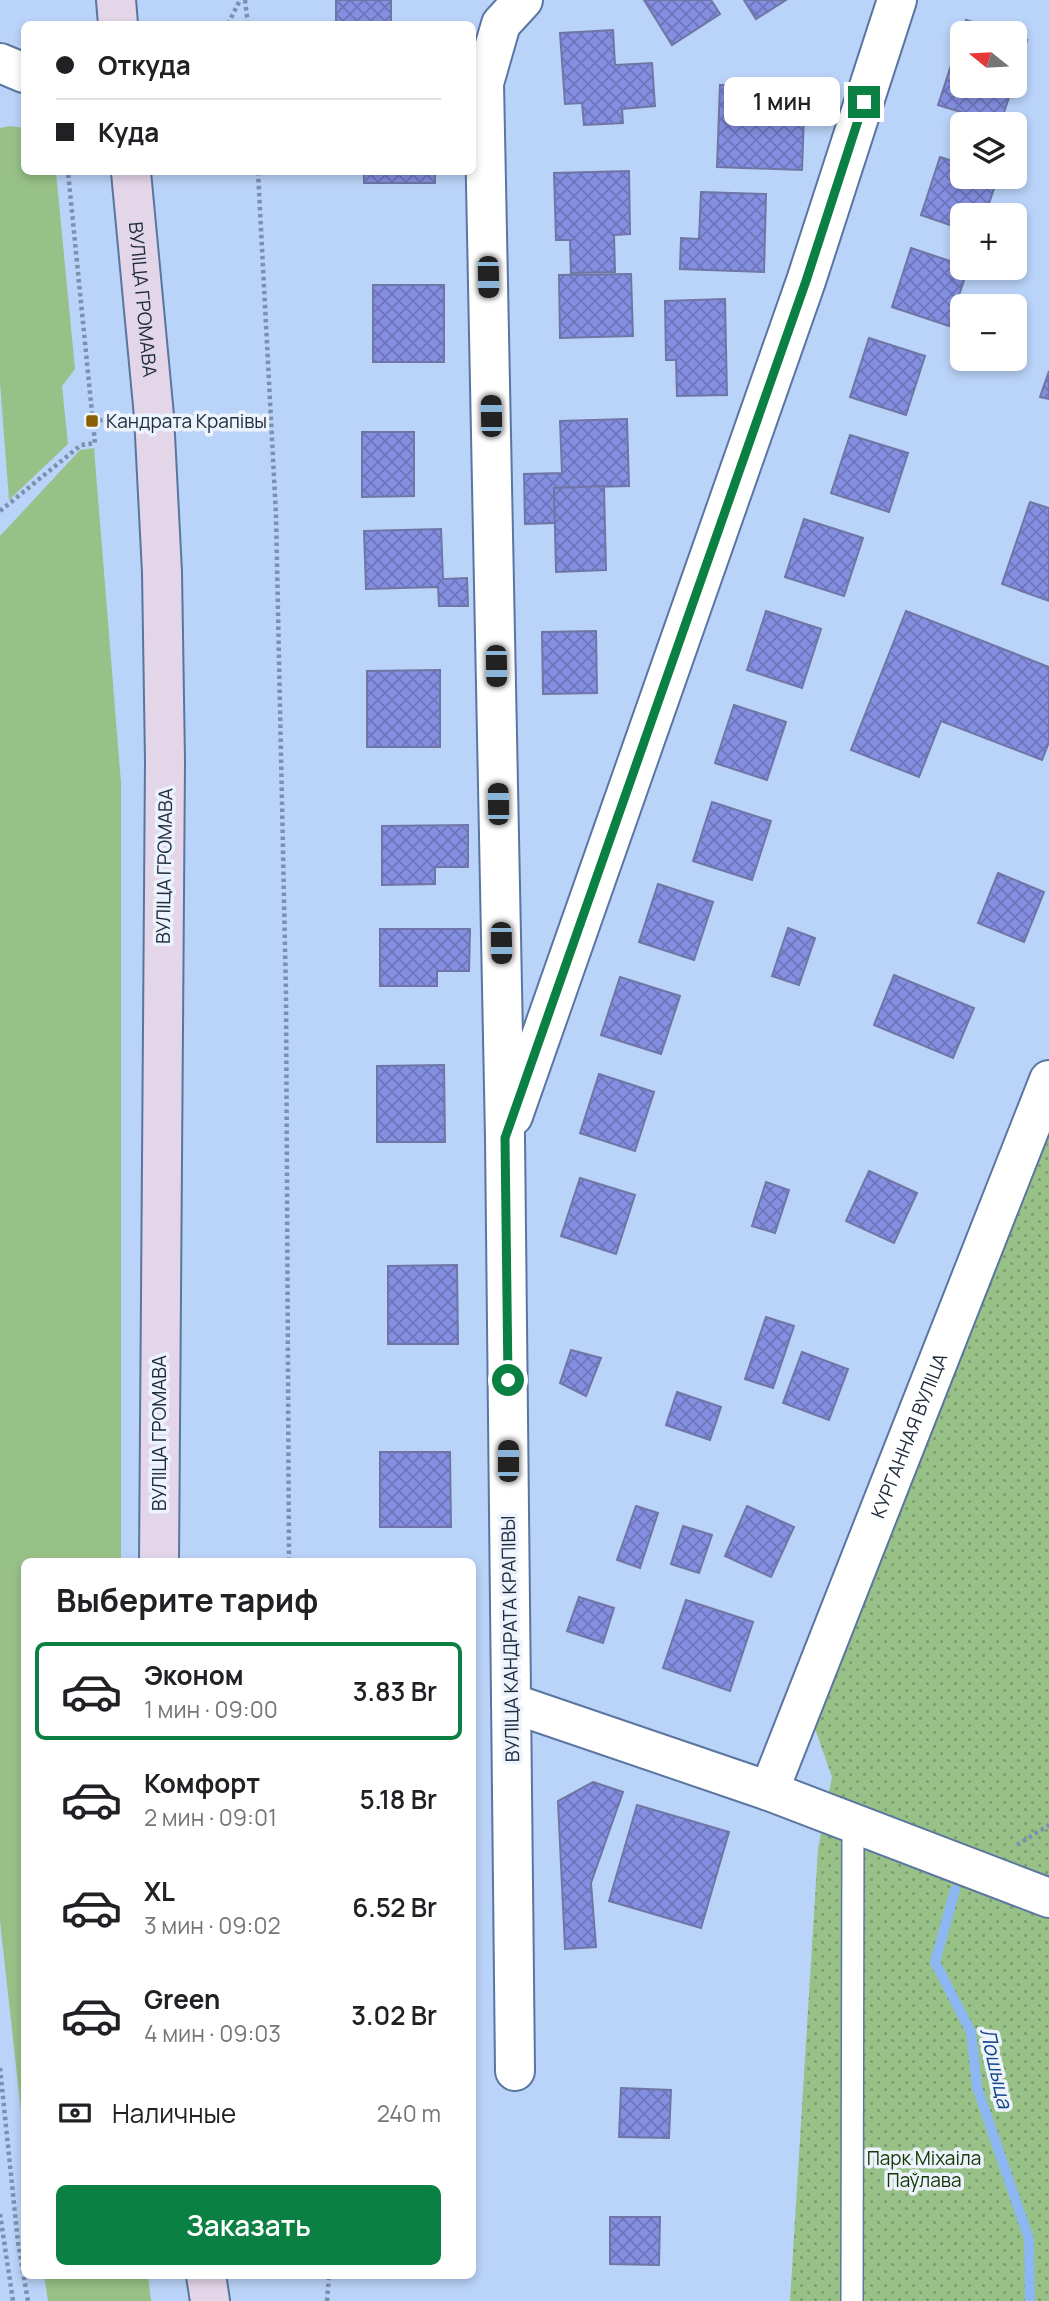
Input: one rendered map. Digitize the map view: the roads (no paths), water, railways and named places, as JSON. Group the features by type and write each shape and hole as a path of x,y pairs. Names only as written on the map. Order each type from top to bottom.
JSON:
{"main road":[{"path":"116,0 118,21"},
{"name":"ВУЛІЦА ГРОМАВА","path":"126,182 154,416 162,572 165,761 159,1558"},
{"path":"207,2279 210,2301"}],"street":[{"name":"ВУЛІЦА КАНДРАТА КРАПІВЫ","path":"515,2071 505,1138 484,83 501,24 523,0"},
{"path":"505,1138 801,294 897,0"},
{"path":"0,63 21,72"},
{"name":"КУРГАННАЯ ВУЛІЦА","path":"769,1791 1049,1080"},
{"path":"510,1703 769,1791 1049,1898"}],"lane":[{"path":"852,2301 853,1823"}],"waterway":[{"name":"Лошыца","path":"955,1890 935,1962 971,2032 977,2087 1029,2239 1030,2301"}],"place":[{"name":"Кандрата Крапівы","path":"92,421"}],"park label":[{"name":"Парк Міхаіла Паўлава","path":"924,2169"}]}
